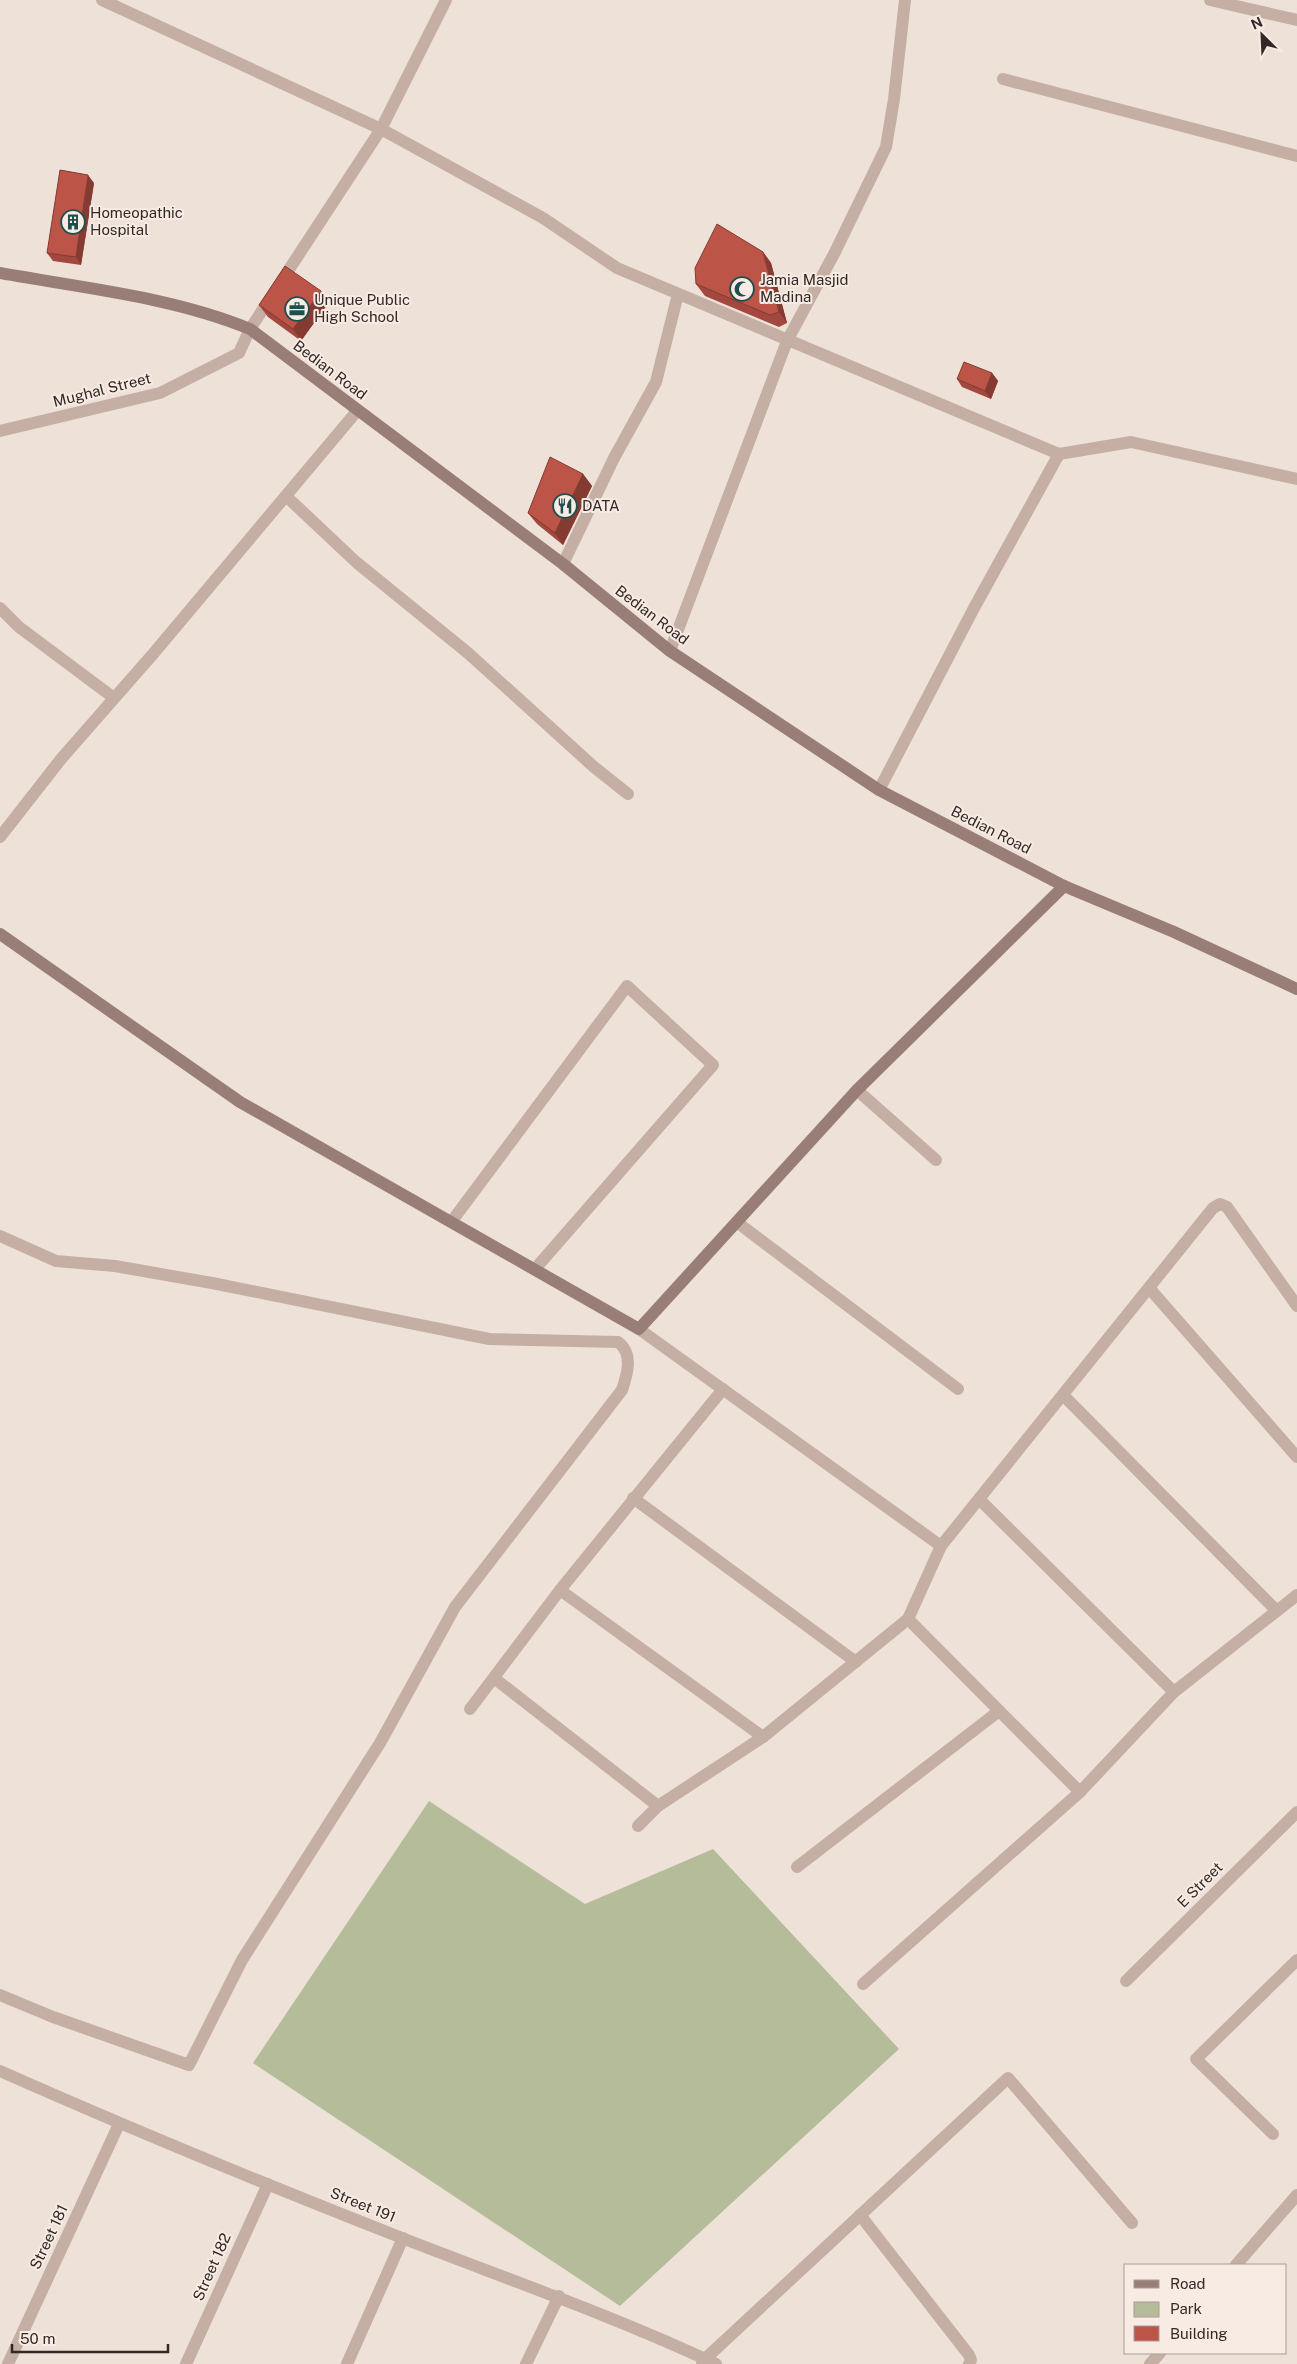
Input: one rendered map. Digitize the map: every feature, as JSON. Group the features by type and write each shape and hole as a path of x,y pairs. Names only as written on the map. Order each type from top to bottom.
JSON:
{"main road":[{"name":"Bedian Road","path":"0,273 151,301 228,320 250,329 563,564 670,650 879,790 1064,886 1174,932 1297,989"},
{"path":"0,934 240,1102 639,1329 738,1223 857,1090 1064,886"}],"street":[{"path":"102,0 381,129 543,218 617,268 1059,454 1131,442 1297,480"},
{"name":"Mughal Street","path":"0,431 160,393 239,353 250,329 381,129 446,0"},
{"path":"670,650 788,341 834,254 886,146 894,100 905,0"},
{"path":"1210,0 1297,20"},
{"path":"1002,79 1297,156"},
{"path":"563,564 614,458 656,382 678,294"},
{"path":"0,837 60,759 287,497 357,411"},
{"path":"879,790 974,608 1059,454"},
{"path":"287,497 356,562 468,653 594,767 628,794"},
{"path":"0,608 19,627 114,698"},
{"path":"452,1221 627,986 713,1065 535,1269"},
{"path":"857,1090 936,1160"},
{"path":"638,1826 658,1806 763,1737 908,1619 941,1546 1213,1208 1220,1204 1226,1207 1297,1306"},
{"path":"738,1223 958,1389"},
{"path":"0,1236 56,1261 115,1266 212,1282 489,1339 618,1342 624,1346 627,1355 628,1373 622,1390 455,1607 380,1742 242,1960 189,2065 53,2017 0,1995"},
{"path":"1150,1288 1297,1456"},
{"path":"639,1329 941,1546"},
{"path":"470,1709 560,1590 723,1389"},
{"path":"1063,1395 1276,1610"},
{"path":"633,1498 856,1662"},
{"path":"979,1499 1174,1692"},
{"path":"560,1590 763,1737"},
{"path":"863,1984 1080,1792 1174,1692 1297,1595"},
{"path":"908,1619 1080,1792"},
{"path":"494,1678 658,1806"},
{"path":"797,1866 999,1711"},
{"name":"E Street","path":"1126,1981 1297,1812"},
{"path":"1272,2134 1196,2059 1297,1960"},
{"name":"Street 191","path":"0,2071 119,2124 268,2184 403,2238 559,2296 708,2362"},
{"path":"708,2362 860,2215 1008,2078 1132,2223"},
{"name":"Street 181","path":"8,2364 119,2124"},
{"name":"Street 182","path":"186,2364 268,2184"},
{"path":"1237,2264 1297,2195"},
{"path":"860,2215 969,2355 971,2360 969,2364"},
{"path":"347,2364 403,2238"},
{"path":"526,2364 559,2296"},
{"path":"1150,2364 1159,2354"}],"green space":[{"path":"429,1801 585,1904 713,1849 899,2049 620,2306 253,2063"}],"building":[{"name":"Homeopathic Hospital","path":"60,170 88,175 76,257 47,253"},
{"name":"Jamia Masjid Madina","path":"717,224 763,252 779,312 770,315 696,284 695,268"},
{"name":"Unique Public High School","path":"285,266 321,291 293,329 259,305"},
{"path":"964,362 992,373 985,391 957,379"},
{"path":"550,457 583,474 555,533 528,513"}],"place":[{"name":"Homeopathic Hospital","path":"73,222"},
{"name":"Jamia Masjid Madina","path":"742,289"},
{"name":"Unique Public High School","path":"297,309"},
{"name":"DATA","path":"565,506"}]}
